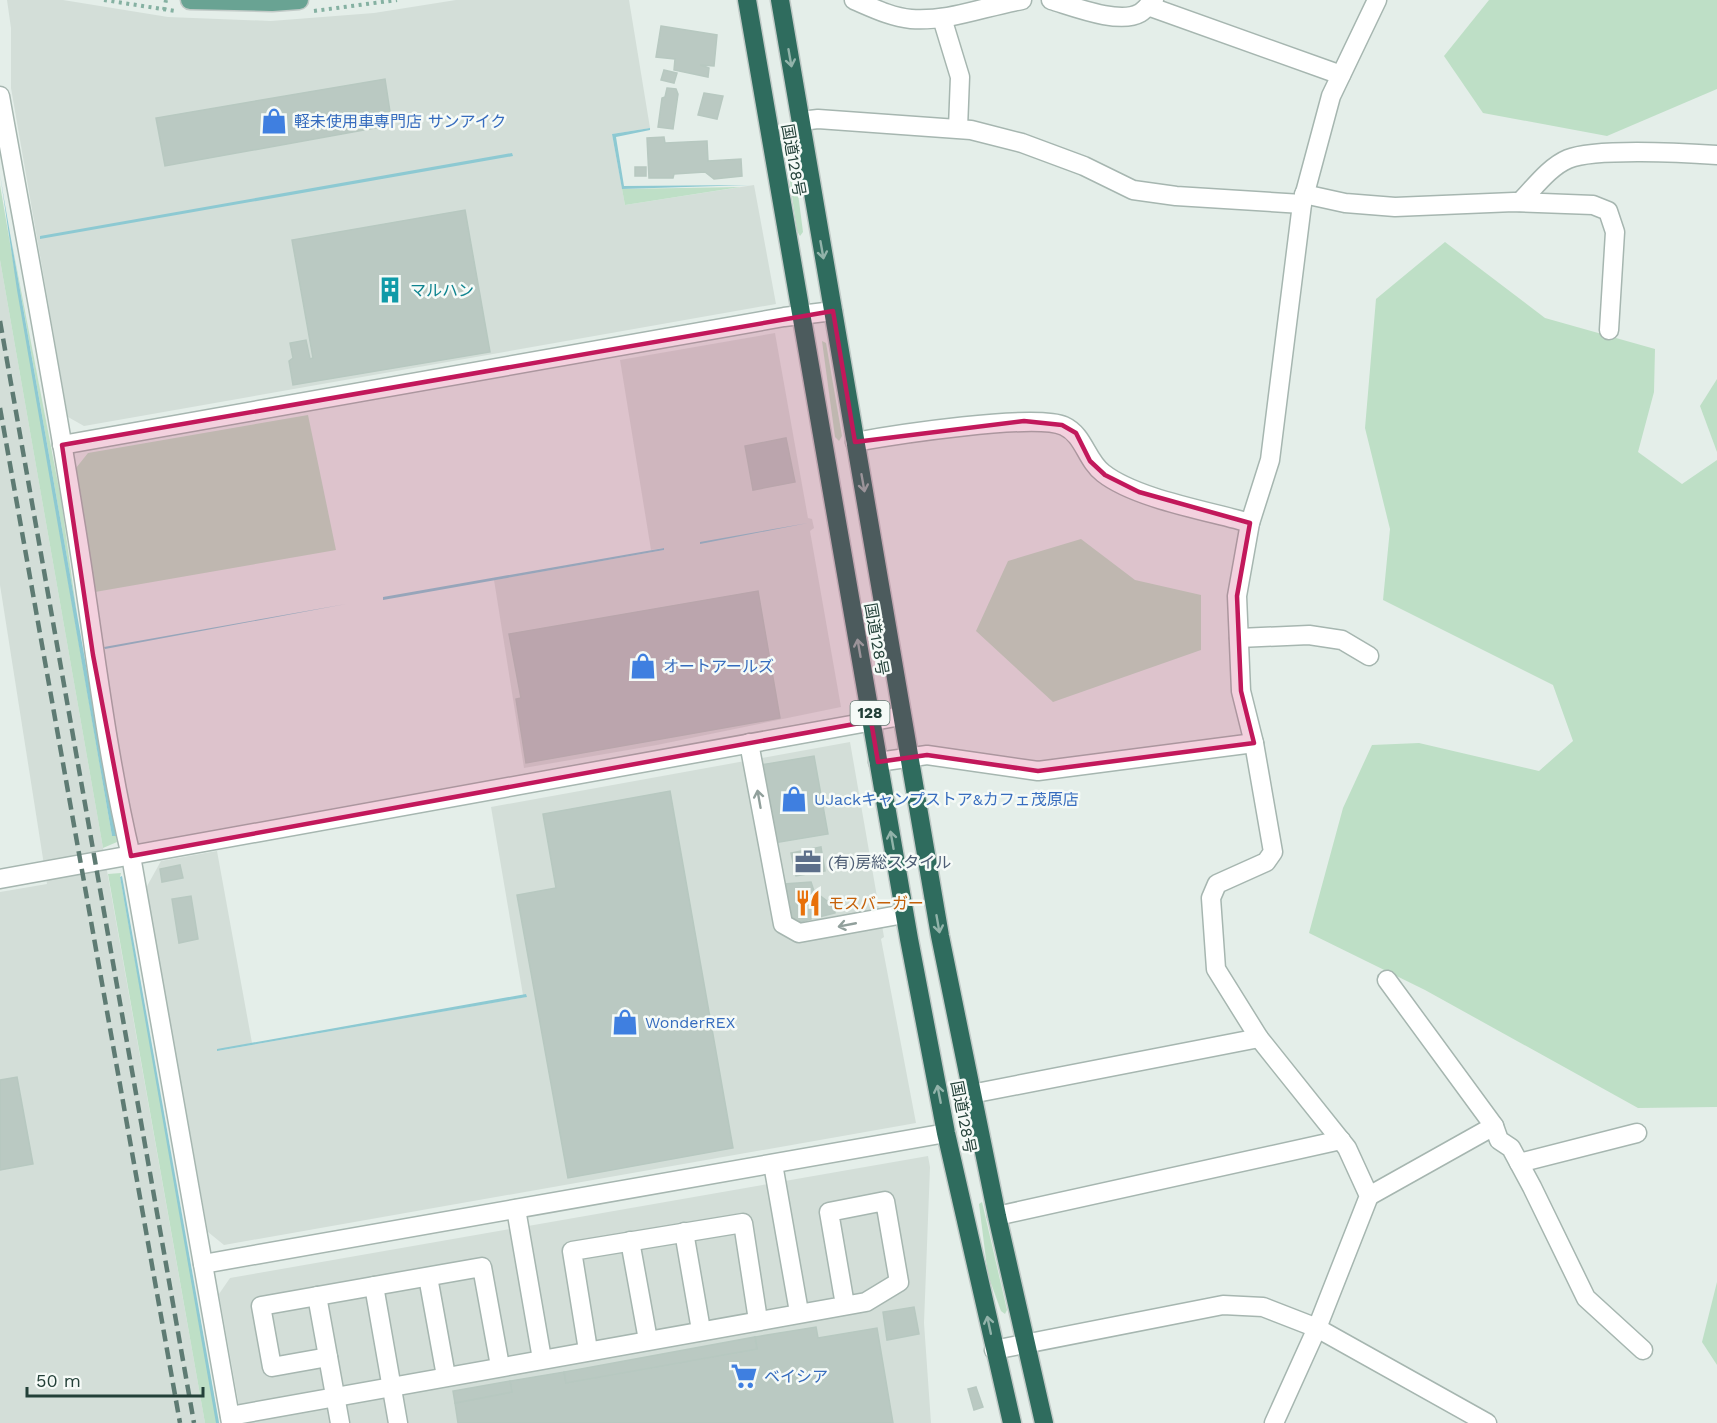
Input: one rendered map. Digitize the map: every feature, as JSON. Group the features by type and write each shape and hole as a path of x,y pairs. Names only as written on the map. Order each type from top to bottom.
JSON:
{"highway":[{"name":"国道128号","path":"747,0 904,914 946,1133 1012,1423"},
{"name":"国道128号","path":"780,0 908,756 971,1094 1024,1344 1044,1423"}],"main road":[{"path":"190,0 273,2 299,0"}],"street":[{"path":"854,0 886,14 912,19 942,18 991,5 1022,0"},
{"path":"1051,0 1097,13 1128,17 1151,3 1341,75"},
{"path":"1369,1196 1347,1148 1258,1038 1216,969 1211,898 1216,884 1266,862 1273,852 1254,743 1241,691 1238,596 1250,523 1270,460 1303,199 1331,96 1377,0"},
{"path":"942,18 960,77 958,128"},
{"path":"0,96 75,516 93,655 118,805 131,856 231,1419 335,1396 799,1312 866,1302 899,1282 885,1202 829,1212 845,1305"},
{"path":"801,121 818,119 958,128 1023,143 1084,166 1133,190 1176,196 1303,199 1395,207 1520,202 1593,205 1608,212 1615,232 1609,330"},
{"path":"1520,202 1554,168 1574,157 1678,152 1717,155"},
{"path":"62,445 832,311"},
{"path":"855,442 1024,421 1062,424 1076,433 1090,461 1105,475 1139,492 1250,523"},
{"path":"1239,638 1309,635 1342,640 1369,656"},
{"path":"0,879 901,716"},
{"path":"749,743 783,924 799,933 904,914"},
{"path":"878,762 927,755 1038,771 1254,743"},
{"path":"1387,980 1494,1126 1499,1140 1511,1148 1586,1298 1643,1350"},
{"path":"971,1094 1258,1038"},
{"path":"1274,1423 1317,1328 1369,1196 1494,1126"},
{"path":"203,1264 946,1133"},
{"path":"1519,1163 1637,1133"},
{"path":"996,1216 1219,1169 1341,1140"},
{"path":"773,1164 799,1312"},
{"path":"516,1209 542,1359"},
{"path":"588,1350 572,1251 743,1222 759,1320"},
{"path":"684,1232 701,1330"},
{"path":"630,1241 648,1340"},
{"path":"328,1357 272,1367 261,1306 482,1267 500,1366"},
{"path":"428,1277 446,1376"},
{"path":"374,1286 398,1423"},
{"path":"317,1296 340,1423"},
{"path":"994,1350 1233,1305 1263,1307 1317,1328 1487,1423"}],"path":[{"path":"164,10 166,0"}],"highlighted area":[{"path":"833,311 855,442 1024,421 1062,425 1076,433 1090,461 1105,475 1139,492 1250,523 1237,596 1241,691 1254,743 1038,771 927,755 878,762 871,721 131,856 93,655 62,445"}],"shaded area":[{"path":"7,0 63,0 168,17 271,21 374,13 456,0 629,0 650,128 612,134 625,205 754,185 776,304 84,426 68,417 11,88 11,28"},
{"path":"0,260 205,1423 0,1423 0,892 47,884 0,585"},
{"path":"775,333 808,518 812,519 814,528 810,531 841,707 657,745 524,768 494,580 664,550 663,548 651,550 620,360"},
{"path":"850,742 884,937 881,939 916,1123 224,1245 208,1232 146,888 161,861 217,851 252,1043 217,1051 526,997 523,995 491,807"},
{"path":"928,1156 930,1167 924,1323 931,1423 242,1423 219,1294 230,1278"}],"green space":[{"path":"1489,0 1717,0 1717,89 1607,136 1483,113 1444,56"},
{"path":"787,130 790,132 803,232 800,236 797,231 783,133"},
{"path":"0,185 112,836 116,836 117,842 103,848 0,260"},
{"path":"740,187 625,205 622,189"},
{"path":"11,238 61,499 77,615"},
{"path":"1445,242 1545,318 1655,349 1654,392 1638,452 1682,484 1717,460 1717,1107 1638,1108 1425,990 1309,933 1343,808 1372,745 1419,743 1539,771 1573,741 1553,685 1383,600 1390,529 1365,428 1376,299"},
{"path":"822,341 826,343 842,436 839,441 835,437"},
{"path":"1717,379 1717,452 1700,406"},
{"path":"308,415 336,550 95,592 76,468 88,453"},
{"path":"1081,539 1135,580 1201,595 1201,650 1053,702 976,631 1008,561"},
{"path":"121,873 219,1423 205,1423 108,874"},
{"path":"982,1202 1007,1310 1005,1314 1001,1311 988,1275 979,1204"},
{"path":"1717,1282 1717,1365 1702,1342"}],"water":[{"path":"650,128 650,130 616,137 624,186 750,185 622,189 612,134"},
{"path":"512,153 513,156 40,239 40,236"},
{"path":"0,174 116,836 112,836 17,290"},
{"path":"808,523 700,544 700,542"},
{"path":"664,548 664,550 383,600 383,597"},
{"path":"346,604 105,649 104,647"},
{"path":"122,876 219,1423 216,1423 120,877"},
{"path":"526,994 527,997 217,1051 217,1049"}],"building":[{"path":"661,26 717,35 714,66 700,65 709,68 708,77 674,70 675,59 656,57"},
{"path":"664,70 677,73 674,83 661,80"},
{"name":"軽未使用車専門店 サンアイク","path":"385,79 392,125 165,166 156,118"},
{"path":"667,88 676,89 678,94 673,129 658,127 662,98 665,97"},
{"path":"704,93 723,96 717,119 698,115"},
{"path":"664,137 665,143 707,141 708,161 741,159 742,176 714,179 705,172 674,174 673,178 649,178 647,138"},
{"path":"635,167 646,167 646,176 635,176"},
{"name":"マルハン","path":"465,210 490,352 293,385 289,361 293,358 290,343 306,340 310,359 313,358 292,240"},
{"path":"786,438 795,482 753,490 745,446"},
{"name":"オートアールズ","path":"758,591 780,718 526,763 516,699 521,698 509,634"},
{"name":"UJackキャンプストア&カフェ茂原店","path":"814,756 828,834 774,843 761,765"},
{"name":"WonderREX","path":"670,791 733,1148 568,1178 517,895 556,888 543,814"},
{"name":"(有)房総スタイル","path":"821,847 825,871 796,876 791,853"},
{"path":"180,865 183,878 162,882 160,869"},
{"name":"モスバーガー","path":"811,882 814,891 835,907 835,913 819,917 811,913 811,919 794,924 784,884"},
{"path":"191,896 198,939 179,943 172,899"},
{"path":"17,1077 33,1164 0,1170 0,1080"},
{"path":"914,1307 919,1334 887,1340 883,1312"},
{"name":"ベイシア","path":"816,1327 818,1338 877,1328 893,1423 458,1423 455,1403 512,1392 510,1381 564,1372 566,1383 757,1349 755,1337"},
{"path":"755,1337 757,1349 566,1383 564,1372"},
{"path":"510,1381 512,1392 455,1403 453,1391"},
{"path":"976,1387 983,1407 974,1410 968,1389"}],"railway":[{"path":"0,321 194,1423"},
{"path":"0,408 180,1423"}],"place":[{"name":"軽未使用車専門店 サンアイク","path":"274,121"},
{"name":"マルハン","path":"390,290"},
{"name":"オートアールズ","path":"643,666"},
{"name":"UJackキャンプストア&カフェ茂原店","path":"794,799"},
{"name":"(有)房総スタイル","path":"808,862"},
{"name":"モスバーガー","path":"808,903"},
{"name":"WonderREX","path":"625,1022"},
{"name":"ベイシア","path":"744,1376"}]}
